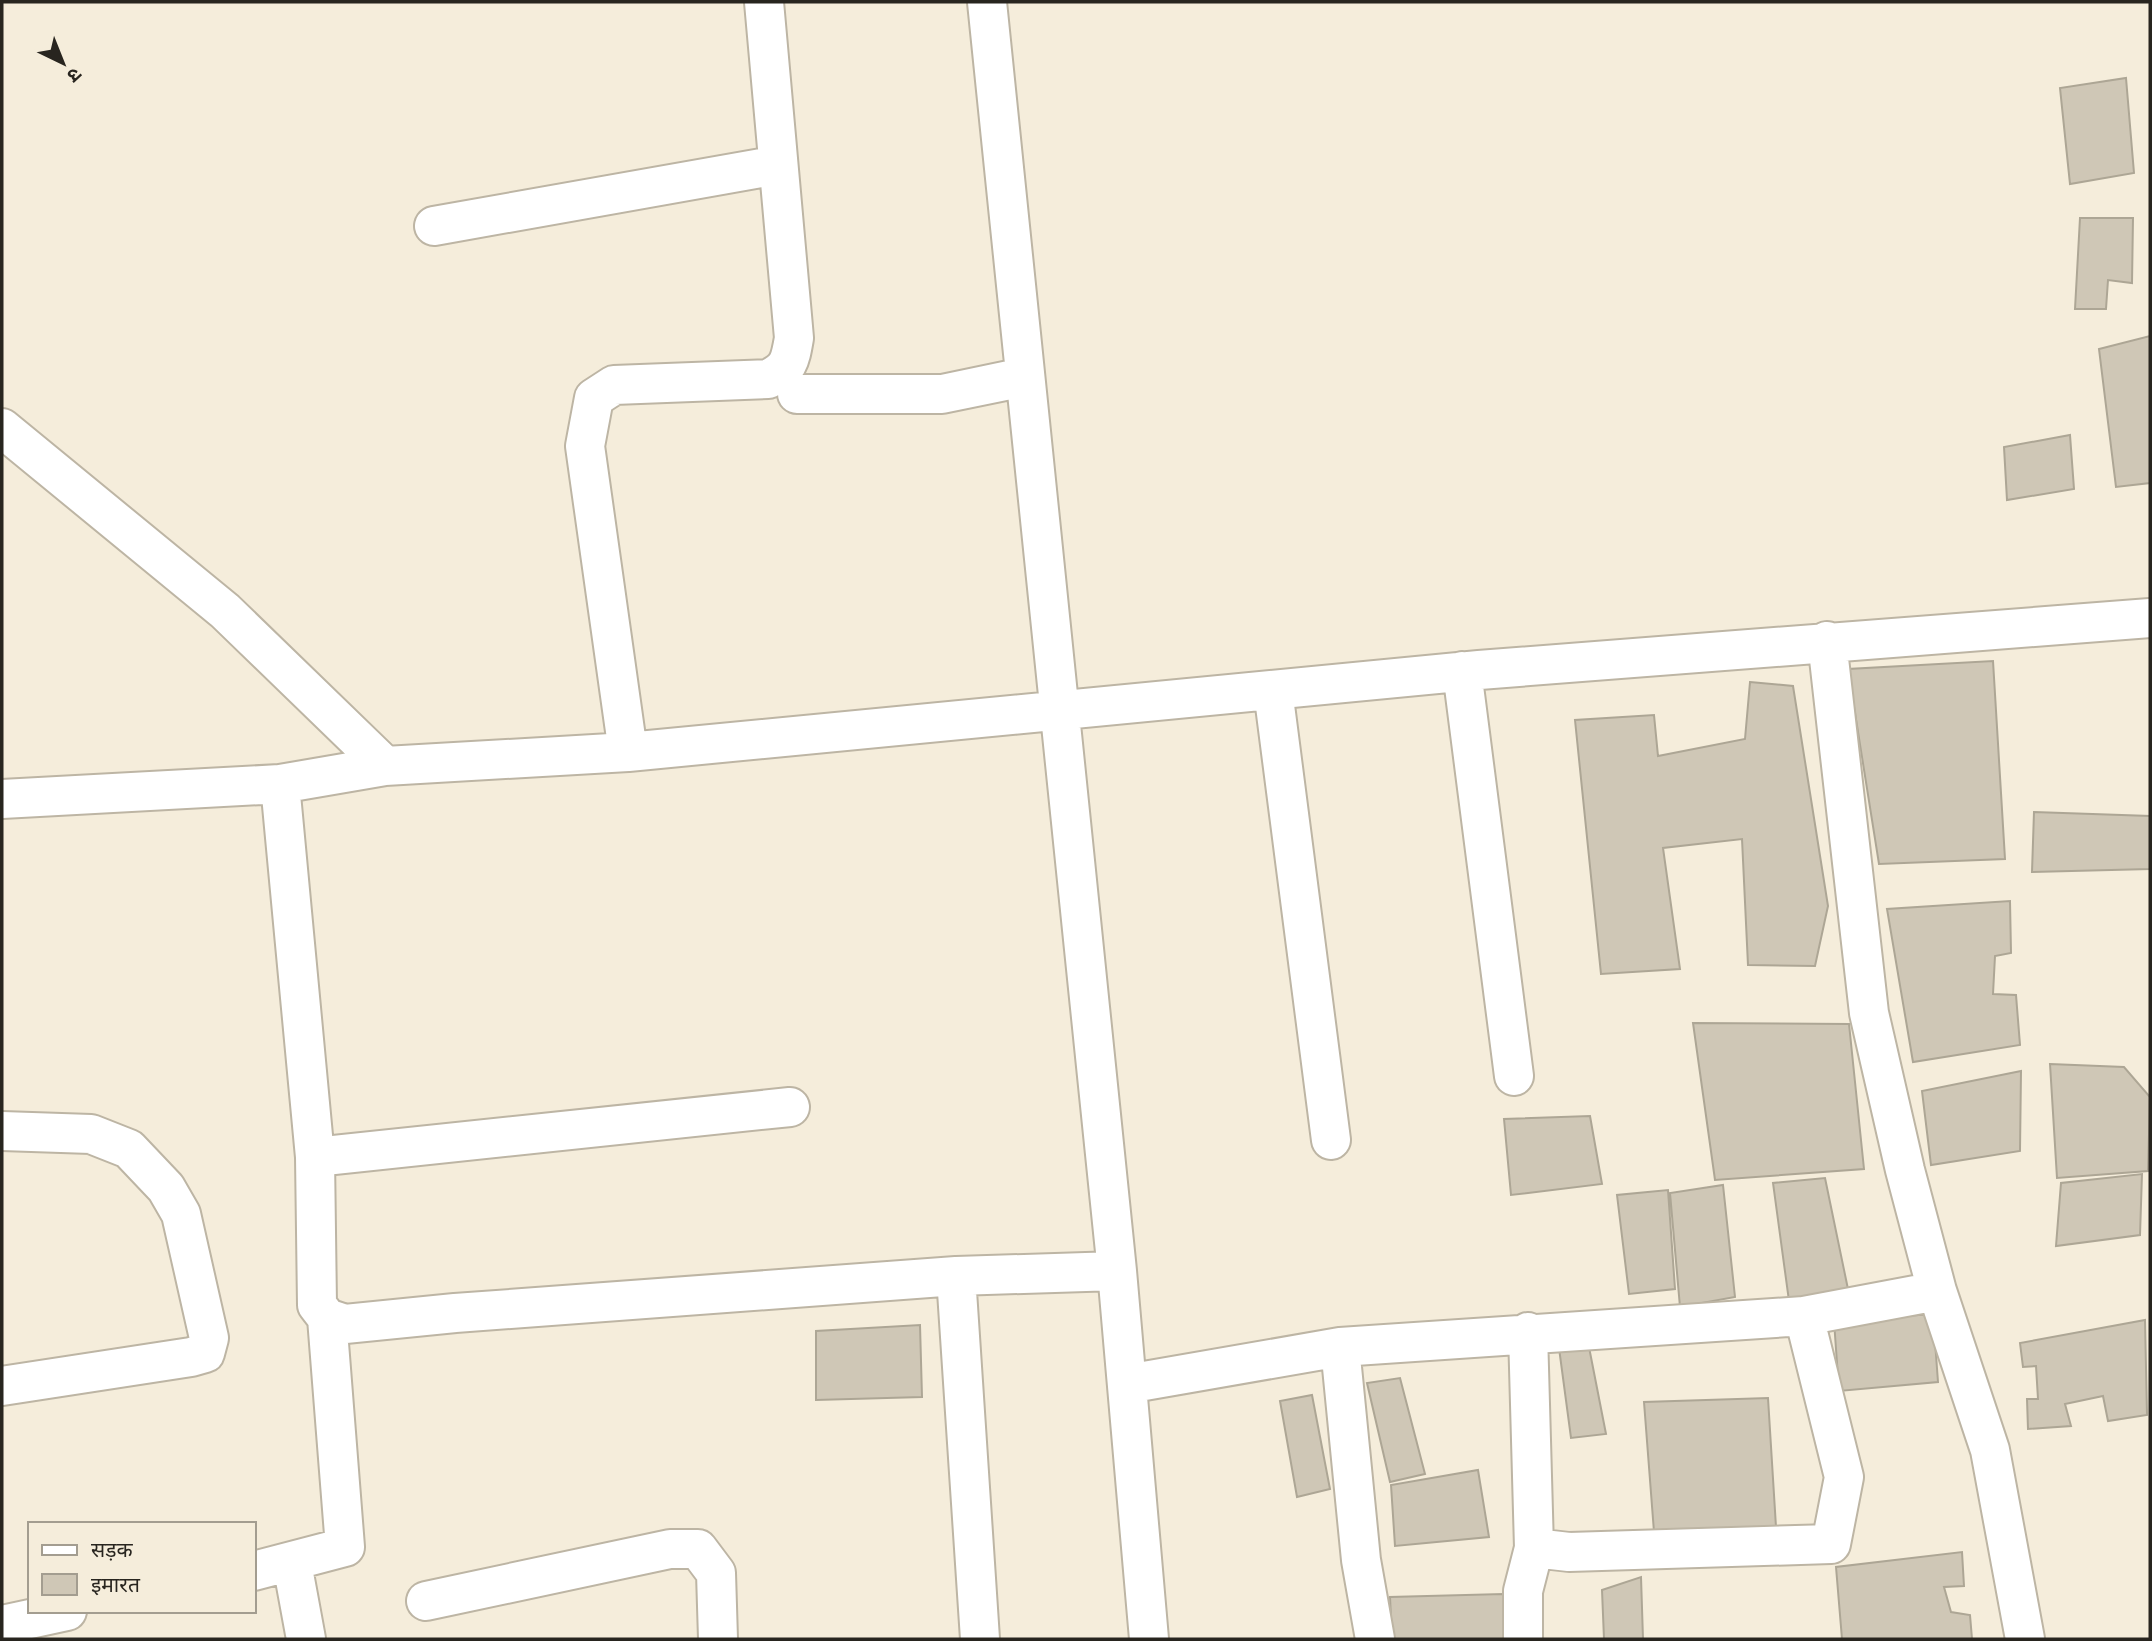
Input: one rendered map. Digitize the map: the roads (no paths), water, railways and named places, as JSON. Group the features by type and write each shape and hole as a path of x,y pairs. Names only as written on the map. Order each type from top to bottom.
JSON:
{"street":[{"path":"628,752 585,446 594,398 614,385 768,379 786,370 794,338 764,2"},
{"path":"987,2 1117,1271 1149,1639"},
{"path":"434,226 778,165"},
{"path":"797,394 942,394 1024,377"},
{"path":"2,428 225,611 385,766"},
{"path":"2,799 280,784 385,766 628,752 1462,671 2150,618"},
{"path":"1828,641 1869,1013 1905,1170 1937,1291 1990,1450 2025,1639"},
{"path":"1462,671 1514,1076"},
{"path":"1273,690 1331,1140"},
{"path":"256,1571 345,1547 327,1318 317,1305 315,1157 280,784"},
{"path":"315,1157 790,1107"},
{"path":"2,1131 90,1134 129,1149 166,1188 181,1214 209,1338 205,1353 191,1357 2,1386"},
{"path":"327,1318 345,1324 454,1313 956,1276 1117,1271"},
{"path":"956,1276 980,1639"},
{"path":"1127,1384 1340,1347 1804,1315 1937,1291"},
{"path":"1534,1548 1569,1552 1831,1544 1844,1477 1804,1315"},
{"path":"1523,1639 1523,1591 1534,1548 1528,1332"},
{"path":"1340,1347 1361,1560 1375,1639"},
{"path":"426,1601 670,1549 698,1549 716,1573 718,1639"},
{"path":"292,1563 306,1639"},
{"path":"2,1625 58,1613"}]}
